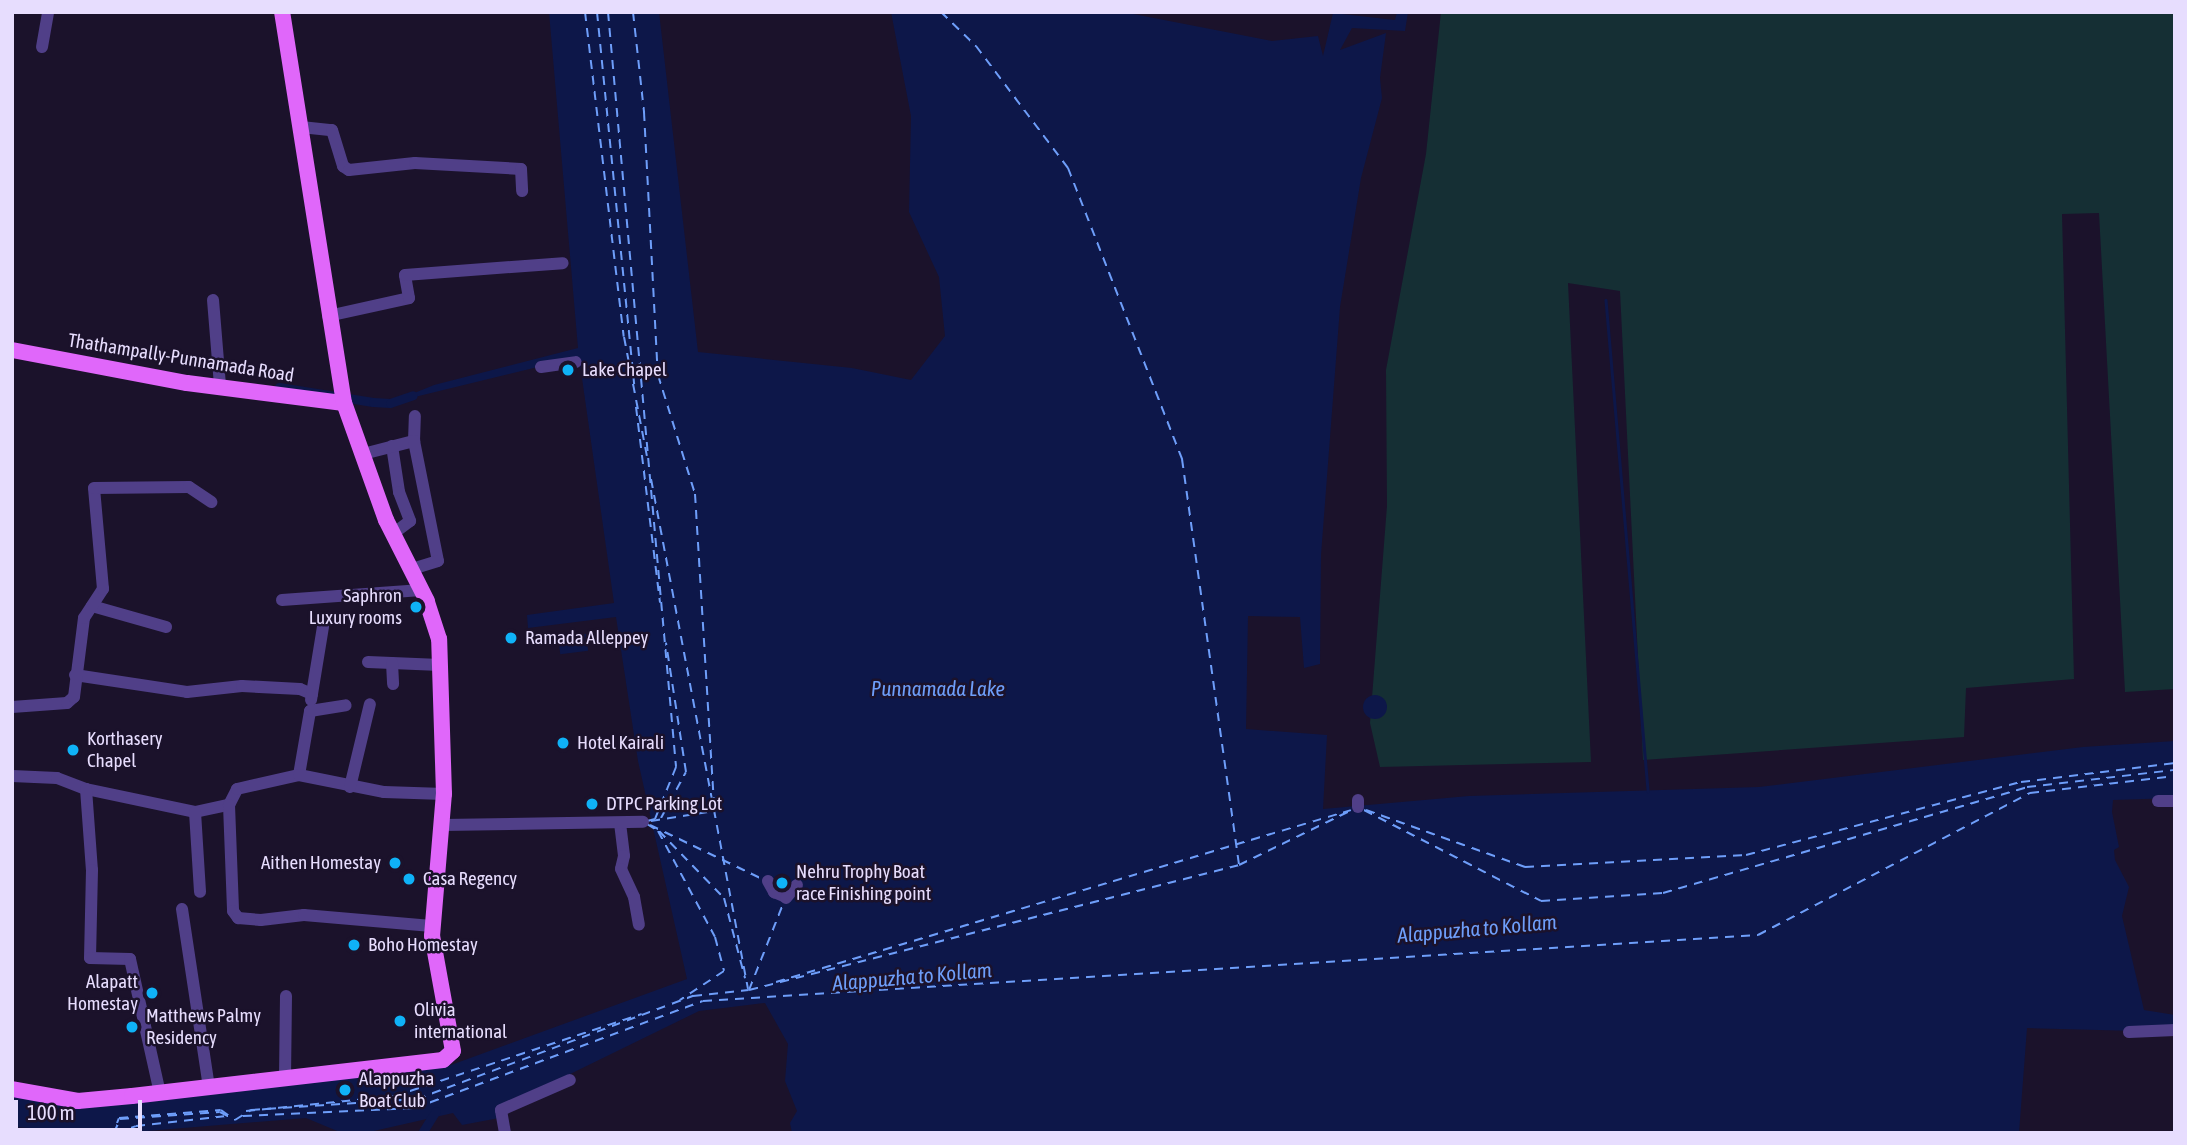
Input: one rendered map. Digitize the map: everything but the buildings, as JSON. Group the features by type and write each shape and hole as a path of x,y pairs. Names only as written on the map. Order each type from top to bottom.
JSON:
{"main road":[{"path":"12,1088 78,1101 160,1093 447,1059 455,1040 432,926 443,825 440,665 434,619 394,533 343,398 282,12"},
{"name":"Thathampally-Punnamada Road","path":"12,350 220,385 343,398"}],"street":[{"path":"42,47 48,12"},
{"path":"301,127 332,130 344,166 349,170 415,163 521,169 522,191"},
{"path":"328,316 410,298 405,275 563,263"},
{"path":"213,300 220,385"},
{"path":"541,367 576,362"},
{"path":"411,569 438,561 414,440 415,416"},
{"path":"363,454 414,440"},
{"path":"392,446 410,522 394,533"},
{"path":"12,706 72,701 84,618 103,589 94,488 190,487 211,502"},
{"path":"282,600 422,590"},
{"path":"92,606 166,626"},
{"path":"299,775 323,627"},
{"path":"368,662 440,665"},
{"path":"392,663 393,684"},
{"path":"75,675 187,692 242,686 300,689 312,694"},
{"path":"310,711 346,705"},
{"path":"350,787 370,705"},
{"path":"432,926 304,915 261,920 238,918 233,911 229,805 237,789 299,775 350,787 443,794"},
{"path":"12,776 57,778 86,789 195,812 229,805"},
{"path":"86,789 92,870 90,958 130,959 160,1093"},
{"path":"2158,800 2175,801"},
{"path":"195,812 200,892"},
{"path":"443,825 643,822"},
{"path":"620,823 621,869 634,897 639,925"},
{"path":"768,881 774,892 786,897 797,885"},
{"path":"182,909 209,1087"},
{"path":"285,1078 286,996"},
{"path":"2129,1032 2175,1030"},
{"path":"505,1133 501,1110 570,1080"}],"green space":[{"path":"1441,12 2175,12 2175,689 2125,692 2099,213 2062,214 2074,679 1966,688 1964,737 1643,760 1620,291 1568,283 1591,762 1380,767 1370,723 1387,506 1386,370 1426,154"}],"water":[{"name":"Punnamada Lake","path":"549,12 659,12 698,352 852,368 911,380 945,336 939,277 909,212 911,116 891,12 1123,12 1272,41 1318,36 1323,56 1333,13 1395,20 1397,12 1408,12 1405,31 1352,28 1340,50 1386,33 1380,78 1382,98 1361,178 1340,307 1321,555 1320,664 1304,668 1300,617 1248,616 1246,729 1327,735 1323,809 1469,796 1759,787 2083,747 2175,741 2175,798 2113,800 2112,812 2119,847 2114,850 2115,860 2129,887 2122,916 2144,1010 2175,1015 2175,1032 2027,1028 2019,1133 792,1133 790,1123 797,1111 785,1081 788,1044 765,1003 699,1011 515,1101 499,1118 462,1125 453,1113 365,1133 342,1133 306,1118 123,1133 12,1127 12,1096 79,1105 451,1065 687,979 638,761 616,617 528,628 527,615 614,603 579,357 390,403 434,385 578,348"},
{"path":"586,634 588,651 560,654 558,637"},
{"path":"1375,695 1383,699 1387,707 1383,715 1375,719 1367,715 1363,707 1367,699"}],"waterway":[{"path":"1606,300 1648,791"},
{"path":"279,387 373,402 390,403 413,395"},
{"path":"422,1133 436,1111"}],"ferry route":[{"path":"585,12 624,337 647,456"},
{"path":"597,12 634,384"},
{"path":"608,12 676,767 655,819 647,821"},
{"path":"633,12 644,112 658,375 695,494 714,802"},
{"path":"941,12 976,46 1068,168 1182,459 1239,864"},
{"path":"636,407 660,603"},
{"path":"651,479 748,989"},
{"path":"661,818 686,772 666,643"},
{"path":"1366,810 1525,867 1746,855 2021,782 2175,763"},
{"path":"1364,810 1541,901 1663,893 2027,787 2175,770"},
{"path":"243,1116 415,1108 703,1001 1758,935 2030,793 2175,776"},
{"path":"776,982 1351,810"},
{"path":"114,1133 120,1119 220,1112 235,1120 251,1110 417,1099 693,996 749,990 1239,865 1352,810"},
{"path":"651,821 714,811"},
{"path":"647,824 658,831 715,937 724,971 680,1000"},
{"path":"650,825 762,879"},
{"path":"659,831 724,898 745,978"},
{"path":"749,990 783,904"},
{"path":"246,1111 395,1096 642,1014"},
{"path":"117,1123 119,1118 221,1110 228,1115"},
{"path":"116,1133 136,1126 226,1116"}],"place":[{"name":"Lake Chapel","path":"568,370"},
{"name":"Saphron Luxury rooms","path":"416,607"},
{"name":"Ramada Alleppey","path":"511,638"},
{"name":"Hotel Kairali","path":"563,743"},
{"name":"Korthasery Chapel","path":"73,750"},
{"name":"DTPC Parking Lot","path":"592,804"},
{"name":"Aithen Homestay","path":"395,863"},
{"name":"Casa Regency","path":"409,879"},
{"name":"Nehru Trophy Boat race Finishing point","path":"782,883"},
{"name":"Boho Homestay","path":"354,945"},
{"name":"Alapatt Homestay","path":"152,993"},
{"name":"Olivia international","path":"400,1021"},
{"name":"Matthews Palmy Residency","path":"132,1027"},
{"name":"Alappuzha Boat Club","path":"345,1090"}],"water label":[{"name":"Alappuzha to Kollam","path":"1477,928"},
{"name":"Alappuzha to Kollam","path":"912,976"}]}
